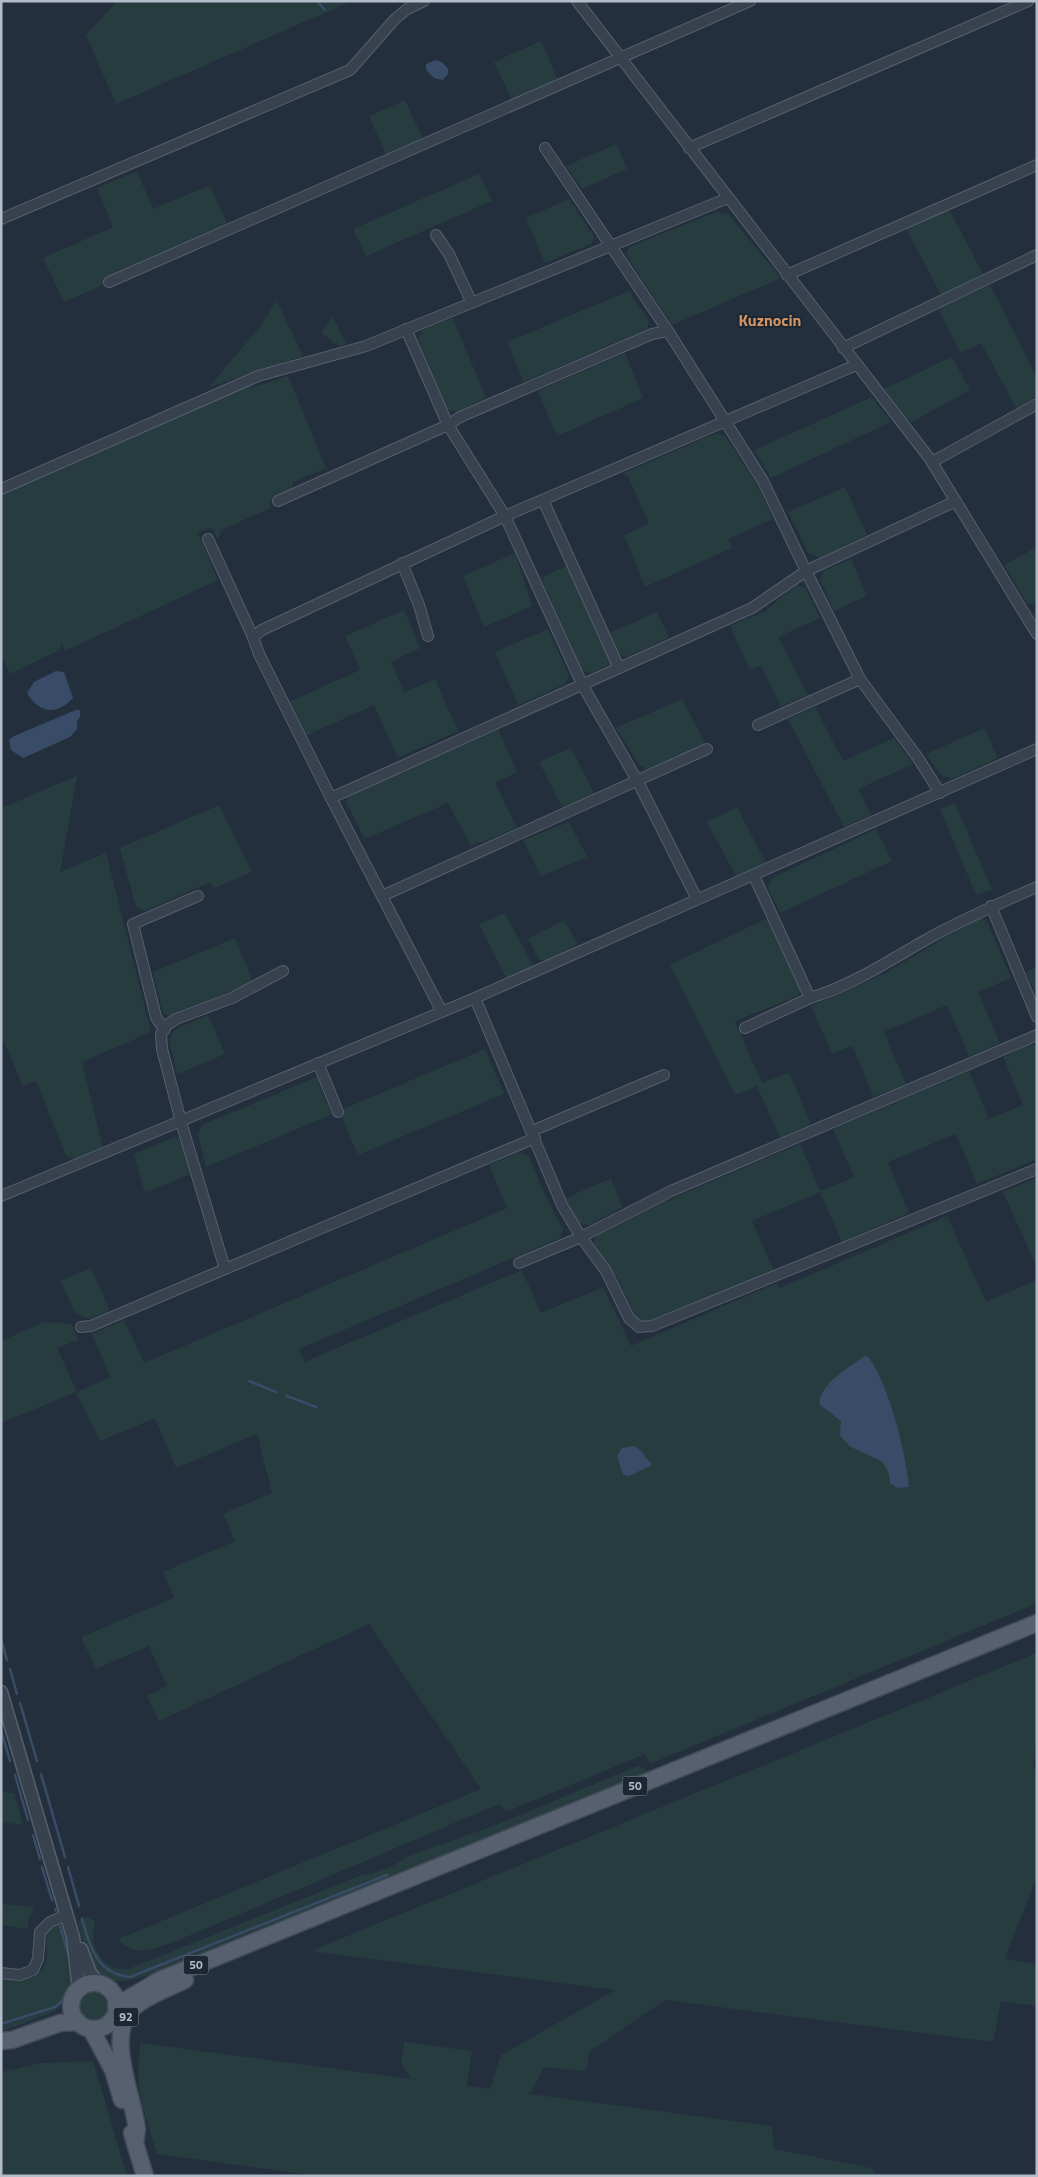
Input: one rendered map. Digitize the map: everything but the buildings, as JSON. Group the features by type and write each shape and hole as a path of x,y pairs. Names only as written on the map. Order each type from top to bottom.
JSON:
{"main road":[{"name":"50","path":"116,2006 160,1980 1037,1623"},
{"name":"92","path":"135,2143 137,2129 120,2040 123,2022 129,2013 140,2003 216,1964 233,1950"},
{"name":"50","path":"3,2040 10,2034 58,2014 75,1995 89,1984 118,1989 160,1980"},
{"path":"103,1986 114,1995 116,2006 115,2014 108,2023"},
{"path":"75,1995 72,2012 85,2026"},
{"name":"50","path":"3,2040 12,2040 60,2023 85,2026 108,2023"},
{"name":"92","path":"108,2023 113,2070 145,2176"},
{"name":"92","path":"85,2026 113,2070"}],"street":[{"path":"1,219 350,70 395,19 424,1"},
{"path":"576,1 932,462 1037,634"},
{"path":"109,282 750,1"},
{"path":"689,148 1028,1"},
{"path":"544,148 668,331 764,481 860,679 918,758 940,792"},
{"path":"787,275 1037,166"},
{"path":"1,489 258,376 347,352 728,198"},
{"path":"436,235 449,254 472,301"},
{"path":"843,348 1037,255"},
{"path":"406,329 448,425 505,516 583,686 638,782 697,899"},
{"path":"278,501 460,418 643,338 668,331"},
{"path":"254,637 262,630 505,516 856,365"},
{"path":"932,462 1037,404"},
{"path":"543,500 619,668"},
{"path":"331,798 583,686 752,608 806,571 956,501"},
{"path":"208,539 254,637 259,654 442,1012"},
{"path":"402,563 420,605 428,636"},
{"path":"758,725 860,679"},
{"path":"382,896 638,782 707,749"},
{"path":"1,1196 475,998 1037,749"},
{"path":"754,876 810,998"},
{"path":"745,1028 877,970 930,938 991,906 1037,887"},
{"path":"164,1030 156,1017 133,924 198,896"},
{"path":"991,906 1037,1017"},
{"path":"225,1269 181,1122 162,1049 162,1034 176,1020 232,998 283,971"},
{"path":"475,998 562,1205 581,1237 606,1271 629,1318 639,1327 646,1328 1037,1169"},
{"path":"519,1263 581,1237 671,1191 1037,1035"},
{"path":"318,1063 338,1112"},
{"path":"82,1327 91,1326 225,1269 534,1135 664,1075"},
{"path":"1,1692 73,1937 75,1995"},
{"path":"1,1973 20,1975 33,1970 38,1959 40,1932 47,1924 67,1915"},
{"path":"73,1937 79,1945 90,1973 103,1986"}],"green space":[{"path":"117,1 352,1 116,104 86,35"},
{"path":"541,41 558,80 512,100 494,62"},
{"path":"405,100 423,139 386,155 369,116"},
{"path":"616,144 627,169 582,189 566,166"},
{"path":"137,171 153,209 210,185 227,224 103,278 105,284 64,302 43,258 113,227 97,188"},
{"path":"479,174 492,201 366,256 353,229"},
{"path":"569,199 594,237 591,244 545,263 526,218"},
{"path":"948,207 983,274 941,295 905,226"},
{"path":"716,212 728,214 781,278 672,325 626,255 629,247"},
{"path":"990,285 1037,378 1037,396 1016,408 981,343 960,353 939,309"},
{"path":"629,291 649,321 647,329 524,382 507,342"},
{"path":"277,301 303,356 209,387 258,329"},
{"path":"333,316 346,344 339,346 321,333"},
{"path":"453,318 486,398 456,412 447,409 418,339 422,330"},
{"path":"625,353 643,398 557,436 538,391"},
{"path":"952,357 970,390 910,423 884,389"},
{"path":"288,376 326,468 292,483 294,490 269,501 271,508 221,530 218,540 211,527 198,533 218,580 65,651 62,642 59,650 10,674 1,654 1,492 250,383 252,388"},
{"path":"872,397 891,422 771,478 754,450"},
{"path":"716,433 725,436 757,484 773,519 728,539 732,548 645,587 624,535 649,524 628,476 622,474"},
{"path":"845,487 867,535 820,558 809,554 788,512"},
{"path":"1037,547 1037,605 1027,603 1004,565"},
{"path":"515,553 532,606 484,627 463,576"},
{"path":"851,559 867,596 834,611 820,579 823,571"},
{"path":"568,565 611,664 591,673 582,670 541,578"},
{"path":"796,585 805,587 820,618 778,637 808,695 781,707 761,665 750,670 730,626 765,611"},
{"path":"404,610 420,648 391,662 404,692 435,679 458,731 398,758 374,705 303,737 287,703 360,670 345,636"},
{"path":"657,612 669,638 626,657 617,654 607,634"},
{"path":"548,629 569,675 565,684 518,705 495,652"},
{"path":"682,699 705,743 650,770 640,766 616,728"},
{"path":"815,707 843,761 894,738 913,764 858,789 871,815 844,827 788,719"},
{"path":"984,728 998,758 952,779 941,775 926,754"},
{"path":"498,729 517,772 495,783 517,828 471,846 448,803 365,839 346,803 349,794"},
{"path":"571,748 595,795 563,809 539,762"},
{"path":"77,776 60,872 106,853 151,1032 82,1062 103,1148 75,1160 66,1156 36,1081 23,1086 1,1035 1,808"},
{"path":"955,803 992,890 976,895 940,809"},
{"path":"219,805 252,872 214,888 211,882 145,911 136,907 120,848"},
{"path":"737,807 766,863 736,876 707,822"},
{"path":"569,822 587,857 541,876 523,840"},
{"path":"876,829 892,861 780,913 768,888 772,878"},
{"path":"505,913 533,966 506,978 479,924"},
{"path":"979,917 987,921 1011,978 978,992 1000,1043 969,1056 947,1005 884,1032 906,1084 874,1097 852,1046 832,1054 811,1006 886,973"},
{"path":"767,918 801,990 798,996 735,1021 762,1083 789,1072 811,1124 780,1138 757,1086 735,1095 670,965"},
{"path":"564,920 577,943 575,948 545,961 539,959 528,939"},
{"path":"235,938 253,982 171,1017 163,1013 153,972"},
{"path":"1037,967 1037,998 1026,972"},
{"path":"208,1015 225,1054 177,1074 169,1039 174,1030"},
{"path":"1031,1044 1037,1047 1037,1159 977,1184 956,1134 888,1162 909,1213 842,1242 820,1192 752,1221 774,1271 647,1324 638,1321 618,1279 594,1245 596,1236 659,1204 800,1144 820,1191 854,1177 833,1129 969,1071 989,1119 1023,1105 1003,1057"},
{"path":"485,1049 504,1094 358,1155 343,1121 343,1109"},
{"path":"317,1077 331,1115 206,1167 198,1134 202,1125"},
{"path":"174,1137 183,1140 191,1174 145,1193 134,1154"},
{"path":"520,1152 529,1156 544,1193 563,1229 560,1238 299,1349 304,1362 522,1270 541,1313 603,1287 631,1346 777,1283 780,1288 947,1216 986,1302 1037,1280 1037,1603 650,1764 645,1754 506,1812 499,1804 179,1940 147,1950 132,1949 118,1939 481,1789 369,1624 159,1721 147,1696 167,1686 149,1646 96,1669 81,1637 174,1598 163,1572 235,1541 223,1514 272,1493 257,1434 176,1468 155,1418 100,1441 76,1392 1,1423 1,1341 44,1322 72,1324 78,1340 57,1348 77,1392 110,1377 92,1334 124,1320 144,1363 507,1208 489,1165"},
{"path":"611,1178 622,1207 589,1225 577,1223 566,1198"},
{"path":"1037,1178 1037,1267 1003,1192"},
{"path":"91,1268 110,1311 90,1319 76,1314 60,1281"},
{"path":"1037,1653 1037,1739 1033,1768 1037,1769 1037,1876 1005,1959 1037,1964 1037,2006 1001,2001 993,2042 665,2000 589,2052 588,2066 585,2071 544,2067 530,2094 772,2126 774,2149 871,2168 878,2176 318,2176 157,2154 142,2105 138,2078 140,2043 412,2079 401,2064 404,2042 472,2051 467,2086 490,2089 501,2055 615,1990 311,1951"},
{"path":"638,1766 650,1772 154,1973 134,1979 108,1981 93,1969 88,1957 78,1924 82,1917 88,1917 94,1921 94,1944 104,1961 115,1968 129,1969 359,1876 371,1874 394,1865 408,1856 496,1825"},
{"path":"1,1792 14,1793 23,1825 1,1822"},
{"path":"1,1904 34,1907 28,1920 28,1929 1,1925"},
{"path":"58,1924 63,1929 69,1943 74,1983 70,1991 64,2002 55,2011 1,2032 1,1976 24,1978 37,1975 45,1964 47,1954 46,1930"},
{"path":"94,1989 101,1990 106,1994 110,1999 110,2013 106,2018 101,2022 94,2023 87,2022 82,2018 78,2013 77,2006 78,1999 82,1994 87,1990"},
{"path":"93,2061 127,2176 1,2176 1,2072 41,2063"}],"water":[{"path":"435,60 442,62 448,69 448,74 443,80 434,78 426,70 426,64"},
{"path":"56,671 64,672 73,698 60,708 48,710 37,705 27,693 34,682"},
{"path":"80,710 80,717 77,721 77,729 70,737 23,758 11,750 9,740 14,736"},
{"path":"866,1355 874,1365 895,1417 909,1487 898,1488 890,1483 889,1474 883,1462 849,1446 840,1435 841,1421 819,1404 821,1396 831,1382"},
{"path":"634,1446 641,1451 652,1465 629,1476 623,1475 617,1456 622,1448"}],"waterway":[{"path":"317,1 325,10"},
{"path":"249,1381 276,1392"},
{"path":"287,1396 316,1407"},
{"path":"1,1639 7,1660"},
{"path":"10,1669 17,1694"},
{"path":"20,1703 37,1761"},
{"path":"1,1730 10,1761"},
{"path":"41,1774 65,1857"},
{"path":"15,1775 28,1820"},
{"path":"33,1835 40,1859"},
{"path":"42,1867 52,1900"},
{"path":"68,1867 79,1906"},
{"path":"82,1919 92,1949 102,1965 119,1975 130,1977 387,1875"},
{"path":"60,1926 70,1961"},
{"path":"1,2024 55,2007 61,2002 73,1983"}],"district":[{"name":"Kuznocin","path":"770,320"}]}
